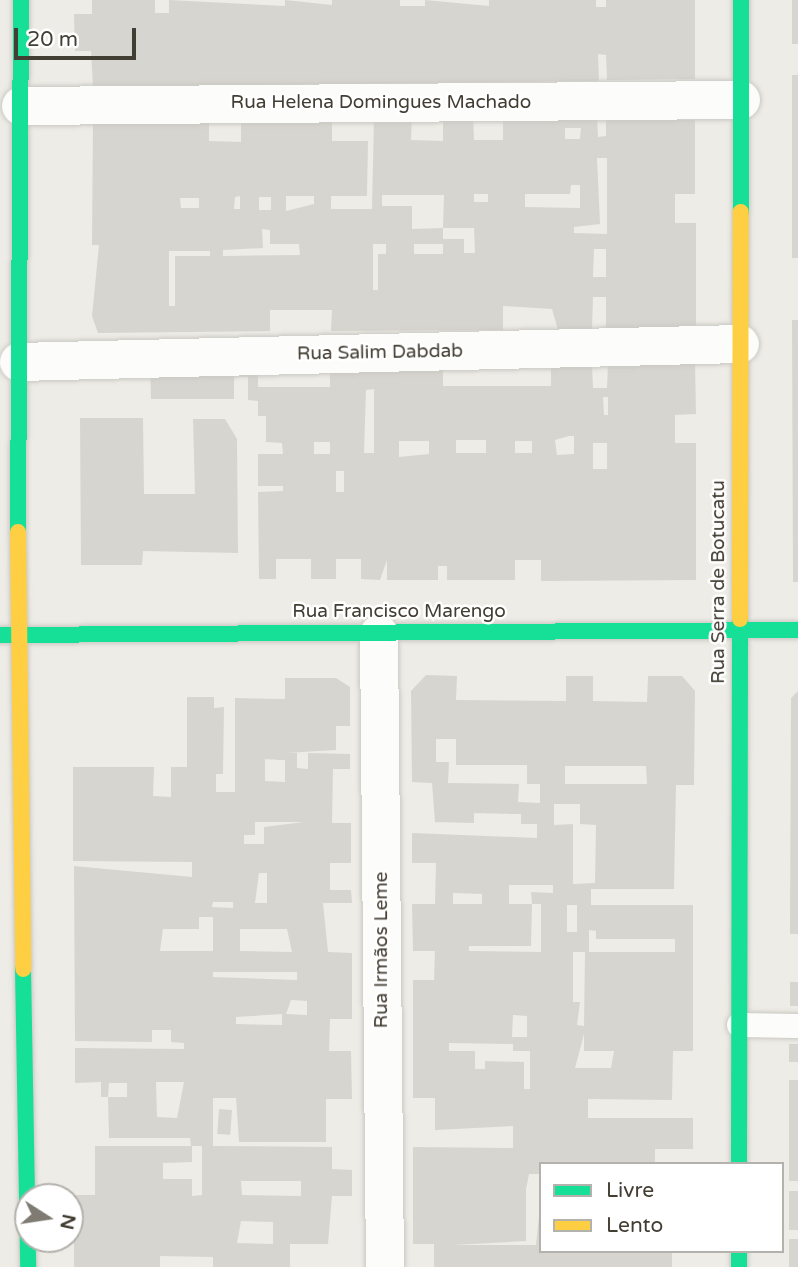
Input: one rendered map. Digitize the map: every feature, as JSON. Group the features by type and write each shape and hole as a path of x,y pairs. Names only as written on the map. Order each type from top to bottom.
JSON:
{"street":[{"path":"21,0 18,635 28,1267"},
{"name":"Rua Serra de Botucatu","path":"739,1162 741,0"},
{"name":"Rua Helena Domingues Machado","path":"21,106 741,100"},
{"name":"Rua Salim Dabdab","path":"19,362 740,344"},
{"name":"Rua Francisco Marengo","path":"0,635 798,631"},
{"name":"Rua Irmãos Leme","path":"379,634 385,1267"}],"lane":[{"path":"740,1026 798,1026"}],"building":[{"path":"92,0 155,0 155,13 169,13 169,0 285,6 285,0 332,5 332,0 400,0 400,6 425,6 425,0 489,6 489,0 596,0 596,7 606,7 606,0 695,0 695,79 607,80 606,55 598,54 599,81 93,87 91,51 75,51 74,14 92,14"},
{"path":"792,0 798,0 798,44 792,44"},
{"path":"792,75 798,75 798,258 792,258"},
{"path":"675,114 675,120 695,120 695,194 675,194 675,223 696,223 696,329 606,330 606,297 593,297 592,330 558,330 552,309 503,306 503,330 331,331 332,310 270,310 270,331 98,333 92,316 99,245 92,245 93,119 209,118 209,141 241,142 241,118 332,117 332,141 368,141 367,196 331,196 331,209 372,209 374,116 412,116 411,140 443,141 443,116 473,116 474,140 503,140 503,115 597,115 598,137 606,136 606,115","holes":["565,128 581,128 580,139 565,139","597,158 607,158 607,234 574,233 574,227 600,224","571,185 580,185 580,208 525,207 525,194 570,194","474,194 488,194 488,202 474,202","382,195 444,195 443,228 412,229 412,206 382,206","240,196 240,209 234,209 235,197","286,196 314,196 314,204 286,211","259,197 271,197 271,210 259,210","180,198 199,198 199,208 181,208","443,228 474,228 475,253 464,253 464,239 443,239","262,229 270,230 270,244 299,244 300,255 223,256 223,250 263,248","373,244 386,244 386,254 378,254 378,290 373,290","414,244 443,244 443,254 414,254","594,249 606,249 606,277 593,277","169,251 210,251 210,256 175,256 175,306 169,306"]},
{"path":"792,320 798,320 798,582 793,582"},
{"path":"258,362 258,387 330,387 330,367 443,365 443,386 551,386 551,364 592,364 593,388 607,388 608,363 695,362 696,414 675,415 675,443 696,443 696,580 541,581 541,560 515,560 515,580 447,580 447,566 438,566 438,580 387,580 387,560 380,580 361,579 361,559 336,559 336,579 311,579 311,559 276,559 276,579 259,579 258,492 283,491 283,486 258,486 258,454 283,454 282,443 266,442 266,416 258,416 258,401 248,400 248,377 234,376 234,399 151,399 150,364","holes":["374,389 374,453 364,453 366,390","603,397 608,397 608,415 604,415","574,436 574,454 557,455 555,440","456,440 486,440 486,453 456,453","399,441 429,441 429,454 399,457","515,441 532,441 532,453 515,453","314,442 330,442 330,454 314,454","593,443 607,443 607,469 593,469","336,471 344,471 344,492 336,492"]},
{"path":"80,418 143,418 144,494 195,494 193,419 225,419 237,439 238,553 143,551 142,565 81,565"},
{"path":"426,675 457,676 456,700 566,701 566,676 593,676 593,701 647,702 648,676 682,676 695,691 694,785 676,785 674,889 591,889 591,905 693,905 693,1051 673,1051 672,1100 588,1099 588,1118 693,1118 693,1149 655,1149 655,1162 539,1162 539,1174 529,1174 526,1189 526,1241 453,1245 536,1245 539,1216 539,1253 672,1253 672,1267 434,1267 434,1244 413,1244 413,1147 513,1148 513,1126 435,1130 435,1098 413,1098 413,980 434,980 435,951 413,951 412,904 435,904 436,863 412,863 412,833 537,838 537,824 521,824 521,814 474,813 474,823 435,822 432,783 412,782 411,691","holes":["436,739 456,739 456,765 527,765 527,784 540,784 540,803 518,802 519,784 448,783 449,762 436,762","565,766 646,766 647,784 565,784","554,804 580,804 580,824 596,825 595,883 573,884 573,824 554,825","509,885 553,885 553,893 531,892 532,904 509,904","453,893 482,894 482,904 453,904","532,904 541,904 541,952 469,951 469,946 531,946","567,905 577,905 577,932 567,932","589,930 596,931 596,939 675,939 675,952 589,952","573,952 585,952 584,1026 577,1025 580,1002 573,1002","513,1015 527,1016 527,1037 512,1037","584,1034 584,1051 614,1051 611,1068 575,1068","449,1043 513,1044 513,1051 530,1051 530,1089 524,1089 524,1062 485,1061 485,1069 475,1069 475,1051 449,1051"]},
{"path":"285,678 336,678 350,687 350,726 336,726 336,750 285,753 297,753 297,768 308,769 308,753 350,754 350,769 333,769 332,823 351,823 351,863 330,863 330,890 351,890 352,903 323,903 328,952 352,953 352,1019 330,1019 329,1051 351,1051 352,1099 326,1099 326,1142 239,1142 236,1098 213,1098 213,1146 332,1147 332,1169 352,1170 352,1196 332,1196 328,1244 290,1244 290,1267 213,1267 213,1257 160,1256 160,1267 74,1267 74,1253 84,1253 84,1195 95,1195 95,1146 191,1146 190,1138 109,1138 108,1097 101,1097 101,1082 75,1083 75,1048 184,1049 184,1043 171,1042 171,1030 152,1030 152,1042 75,1041 74,866 192,877 192,862 73,861 73,767 154,767 153,796 171,797 171,767 187,767 187,697 214,697 214,708 224,707 223,774 216,774 216,792 235,792 235,698 285,699","holes":["265,759 285,760 285,782 265,781","255,822 304,822 264,827 264,844 244,844 244,835 255,835","259,873 267,873 267,903 255,903","213,902 233,902 233,908 212,907","199,917 213,917 213,951 160,951 163,929 199,929","240,929 287,929 292,952 240,951","213,972 297,972 297,980 213,977","291,1000 307,1001 307,1015 286,1014","282,1014 282,1025 236,1024 236,1017","156,1082 184,1082 177,1118 157,1117","109,1083 127,1083 127,1097 108,1097","192,1146 202,1146 202,1195 192,1196 192,1179 163,1179 163,1163 192,1162","241,1181 301,1181 301,1196 242,1195","241,1221 273,1222 273,1244 237,1243"]},
{"path":"798,691 798,934 790,934 791,698"},
{"path":"790,982 798,982 798,1006 790,1006"},
{"path":"789,1044 798,1044 798,1062 789,1062"},
{"path":"789,1080 798,1080 798,1181 789,1181"},
{"path":"219,1109 232,1110 230,1135 217,1134"},
{"path":"789,1191 798,1191 798,1230 789,1230"},
{"path":"789,1239 798,1239 798,1267 789,1267"}],"traffic: fast":[{"path":"18,532 21,0"},
{"path":"741,0 741,212"},
{"path":"739,1162 740,619"},
{"path":"0,635 798,630"},
{"path":"23,969 28,1267"},
{"path":"739,1253 739,1267"}],"traffic: slow":[{"path":"740,619 741,212"},
{"path":"18,532 23,969"}]}
